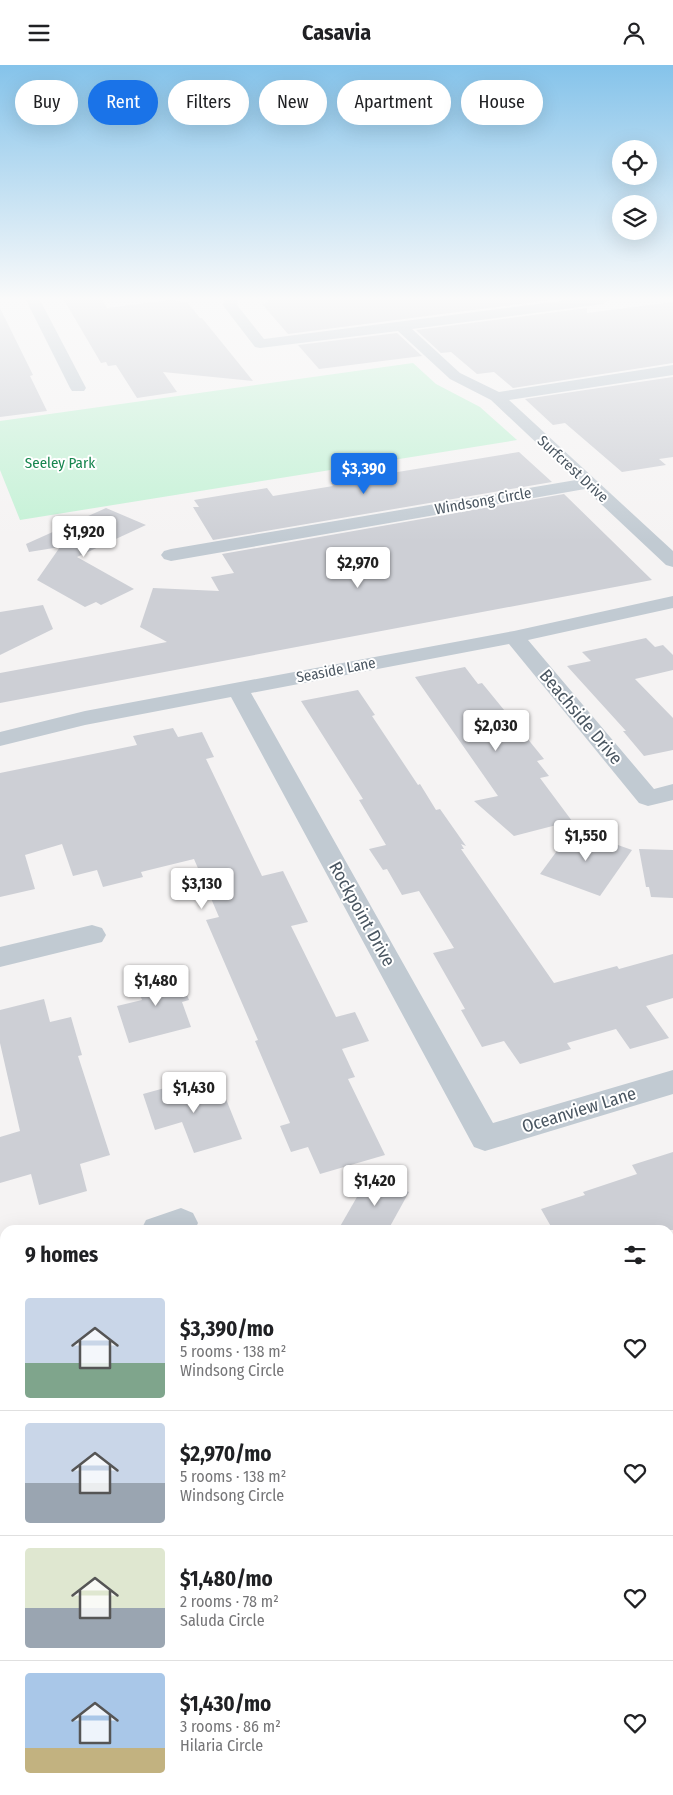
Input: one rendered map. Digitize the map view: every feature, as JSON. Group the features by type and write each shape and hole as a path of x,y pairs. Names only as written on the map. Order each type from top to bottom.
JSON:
{"street":[{"path":"74,381 78,388"},
{"name":"Surfcrest Drive","path":"464,381 497,397 673,561"},
{"path":"497,397 603,381"},
{"name":"Windsong Circle","path":"171,555 588,483"},
{"name":"Seaside Lane","path":"0,739 85,718 514,637 673,602"},
{"name":"Beachside Drive","path":"514,637 648,798 673,792"},
{"name":"Rockpoint Drive","path":"238,689 485,1138"},
{"path":"0,957 92,935"},
{"name":"Oceanview Lane","path":"485,1138 673,1082"}],"green space":[{"name":"Seeley Park","path":"287,381 432,381 480,407 517,440 20,520 0,470 0,421"}],"building":[{"path":"0,381 32,381 47,411 0,417"},
{"path":"126,381 169,381 177,392 137,398"},
{"path":"504,381 560,381 513,388"},
{"path":"648,381 673,381 673,457 659,459 666,465 622,472 565,423 553,425 525,399"},
{"path":"519,452 552,482 213,540 193,507 199,507 194,500 267,488 273,496 333,486 331,483"},
{"path":"564,494 652,580 0,703 0,673 167,642 140,627 153,588 219,591 211,577 234,573 222,554"},
{"path":"106,508 146,525 77,557 134,589 101,605 96,602 85,607 37,580 60,547 29,552 26,544"},
{"path":"43,605 53,629 0,655 0,612"},
{"path":"646,638 655,647 663,645 673,655 673,670 635,679 673,718 673,750 644,756 623,731 626,731 567,666 591,661 582,652"},
{"path":"465,667 478,684 482,683 544,759 537,761 549,776 540,778 572,821 514,836 474,801 498,796 415,677"},
{"path":"358,690 375,715 372,716 418,785 420,784 436,810 440,809 466,846 461,844 464,849 461,849 554,983 617,966 619,969 673,954 673,998 646,1006 669,1038 630,1049 616,1029 567,1043 571,1049 520,1064 504,1041 482,1047 461,1010 465,1009 433,953 454,948 419,891 402,895 387,869 383,870 369,849 386,845 359,800 363,799 301,701"},
{"path":"173,728 178,737 202,732 214,757 206,759 262,876 283,871 308,922 291,926 336,1017 355,1012 369,1041 342,1049 355,1077 348,1079 385,1155 320,1174 308,1147 291,1152 280,1126 290,1123 255,1041 258,1040 206,920 219,917 194,859 141,872 143,877 103,887 97,870 73,876 62,844 25,855 35,889 0,897 0,773 137,745 133,736"},
{"path":"573,829 632,850 600,896 540,874"},
{"path":"639,849 673,850 673,898 651,897 649,887 646,887"},
{"path":"177,968 189,1000 182,1002 191,1027 129,1043 117,1006 142,1000 135,979"},
{"path":"44,999 50,1022 71,1017 82,1055 78,1056 110,1155 80,1164 87,1191 39,1205 31,1174 0,1183 0,1137 20,1131 0,1043 0,1010"},
{"path":"208,1076 217,1101 226,1099 242,1139 194,1153 182,1122 155,1130 143,1094"},
{"path":"673,1152 673,1225 550,1225 541,1209 585,1195 583,1192 637,1174 632,1165"},
{"path":"369,1176 409,1192 391,1225 341,1225"}]}
